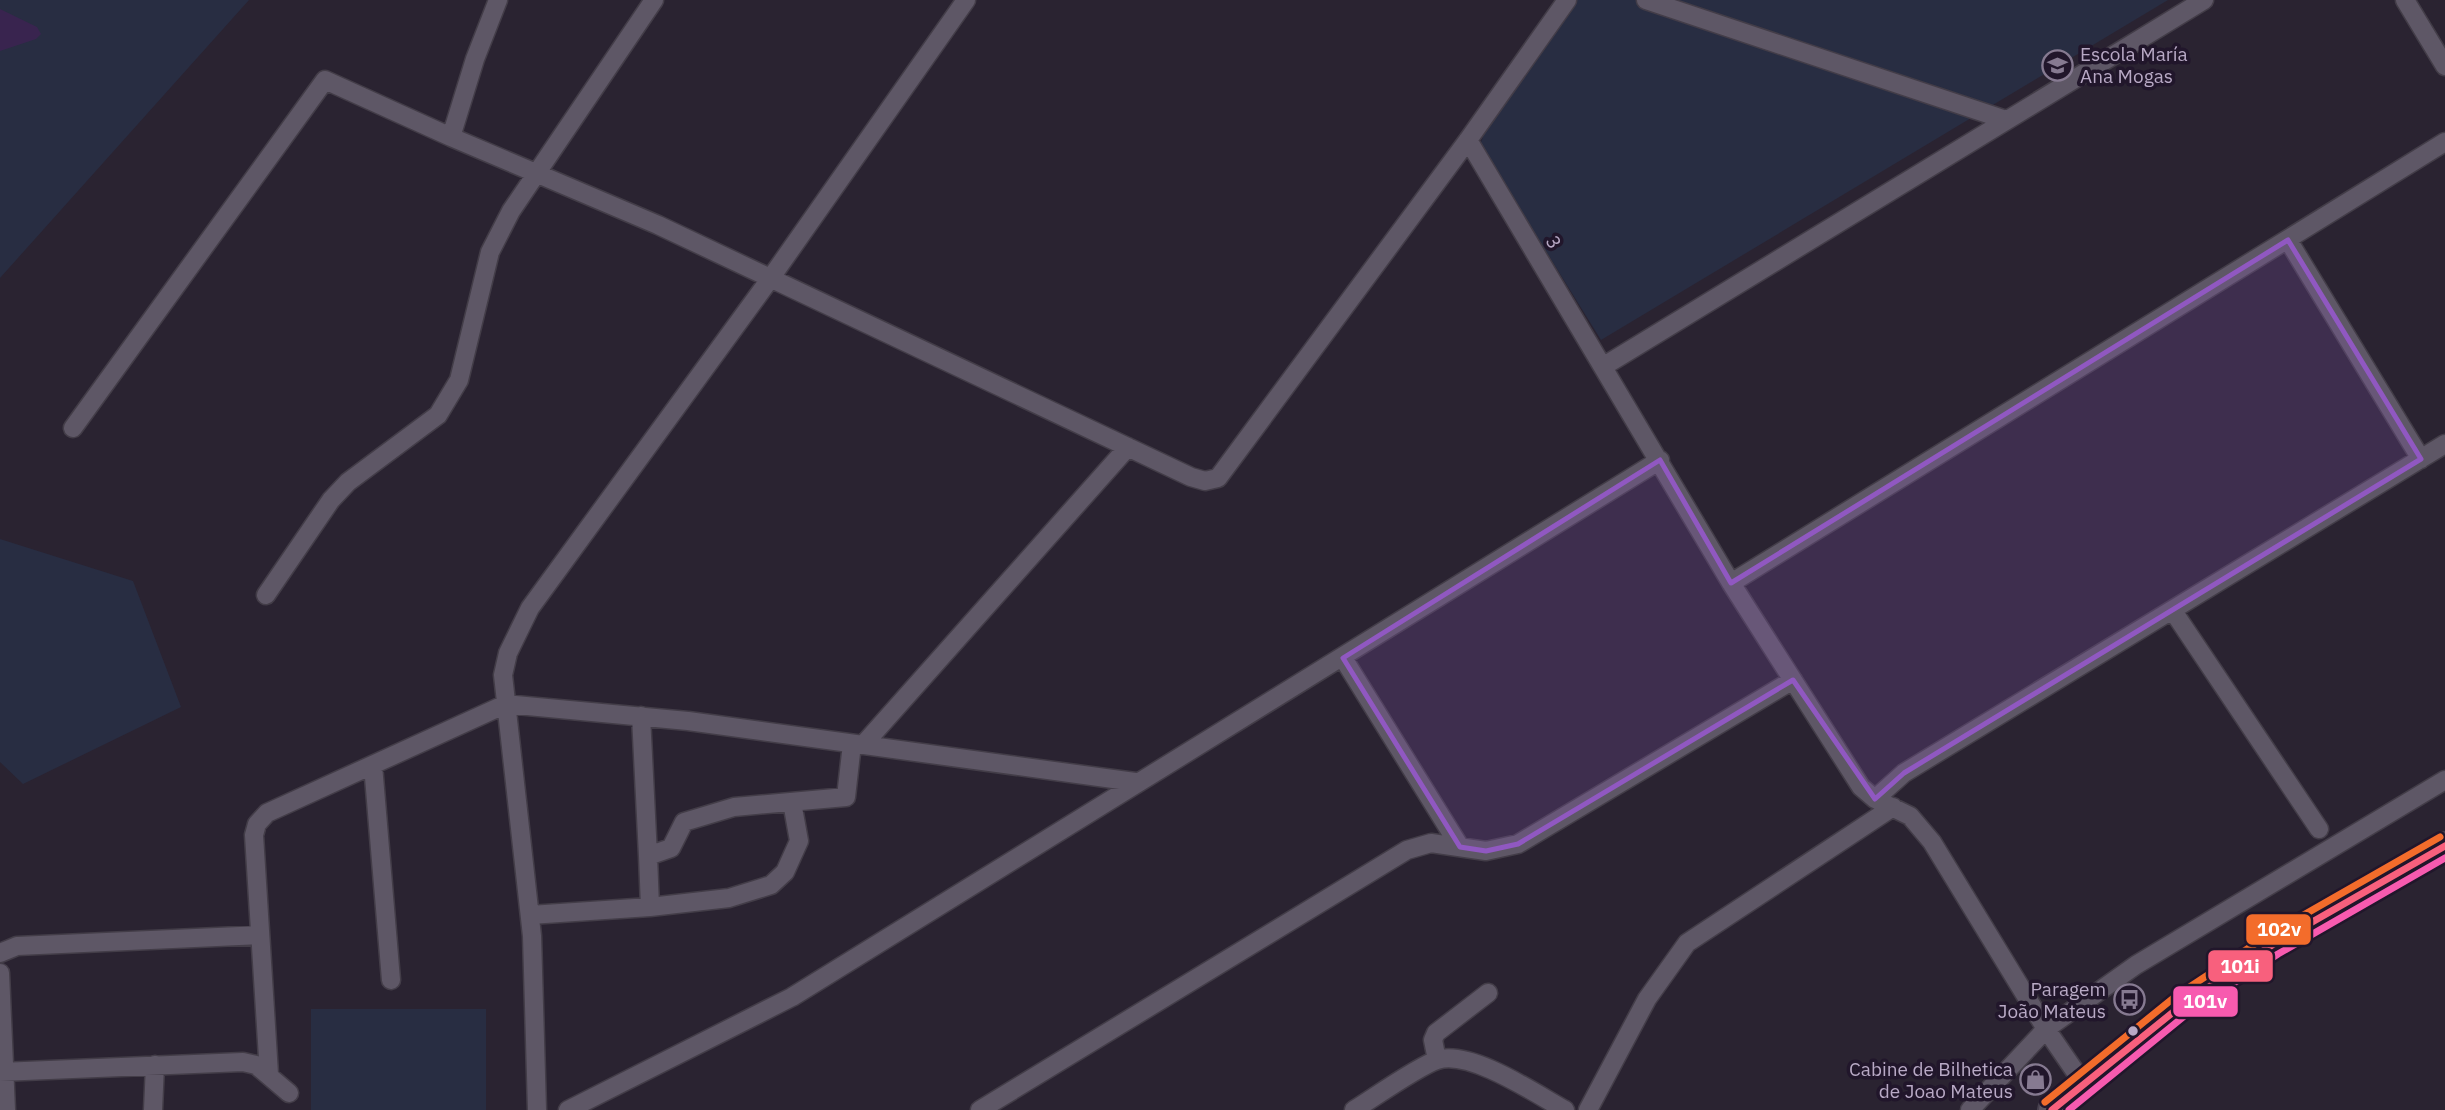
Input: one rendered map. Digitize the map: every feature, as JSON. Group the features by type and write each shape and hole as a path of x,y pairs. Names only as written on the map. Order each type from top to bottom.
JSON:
{"main road":[{"path":"2068,1100 2182,1005 2272,945 2445,846"}],"street":[{"path":"451,138 475,59 498,0"},
{"path":"266,595 331,500 348,482 438,415 459,380 490,253 511,211 654,0"},
{"path":"537,1110 530,915 503,675 508,653 530,608 770,279 966,0"},
{"path":"73,428 325,80 451,138 538,172 658,225 1191,477 1205,481 1218,478 1468,140 1567,0"},
{"path":"1646,0 2006,120"},
{"path":"1604,366 2204,0"},
{"path":"2405,0 2445,65"},
{"name":"3","path":"1468,140 1731,583 1861,787 1875,799"},
{"path":"1731,583 2445,142"},
{"path":"2288,240 2421,459"},
{"path":"2068,1100 2046,1029 1932,842 1910,816 1875,799 1904,773 2445,444"},
{"path":"648,856 671,848 684,822 734,807 846,797 858,745 1128,447"},
{"path":"568,1110 792,997 1135,782 1343,658 1660,460"},
{"path":"2173,611 2319,829"},
{"path":"1343,658 1460,847"},
{"path":"980,1110 1407,850 1431,843 1486,851 1518,844 1793,680"},
{"path":"269,1074 254,835 257,824 267,813 506,704 641,716 1135,782"},
{"path":"641,716 650,908"},
{"path":"373,765 391,980"},
{"path":"1970,1110 2046,1029 2136,965 2445,780"},
{"path":"530,915 650,908 729,898 771,885 785,872 799,841 792,802"},
{"path":"1588,1110 1647,999 1687,943 1893,807"},
{"path":"0,955 17,946 259,935"},
{"path":"0,973 2,1072 6,1110"},
{"path":"1437,1060 1433,1040 1436,1033 1488,993"},
{"path":"1354,1110 1437,1060 1459,1058 1502,1076 1565,1110"},
{"path":"2,1072 243,1062 256,1065 289,1093"},
{"path":"153,1110 155,1065"}],"highlighted area":[{"path":"2288,240 2421,459 1904,773 1875,799 1793,680 1518,844 1486,851 1460,847 1343,658 1660,460 1731,583"}],"shaded area":[{"path":"0,0 249,0 0,278"},
{"path":"1577,0 2168,0 1601,340 1480,145 1484,134"},
{"path":"0,9 37,27 41,34 36,39 0,51"},
{"path":"0,539 133,581 181,707 23,784 0,762"},
{"path":"311,1009 486,1009 486,1110 311,1110"}],"transit line":[{"name":"102v","path":"2045,1102 2176,996 2267,936 2440,837"},
{"name":"101i","path":"2052,1110 2182,1005 2272,945 2445,846"},
{"name":"101v","path":"2069,1110 2188,1013 2278,954 2445,858"}],"place":[{"name":"Escola María Ana Mogas","path":"2057,65"},
{"name":"Paragem João Mateus","path":"2129,1000"},
{"name":"Cabine de Bilhetica de Joao Mateus","path":"2036,1080"}]}
